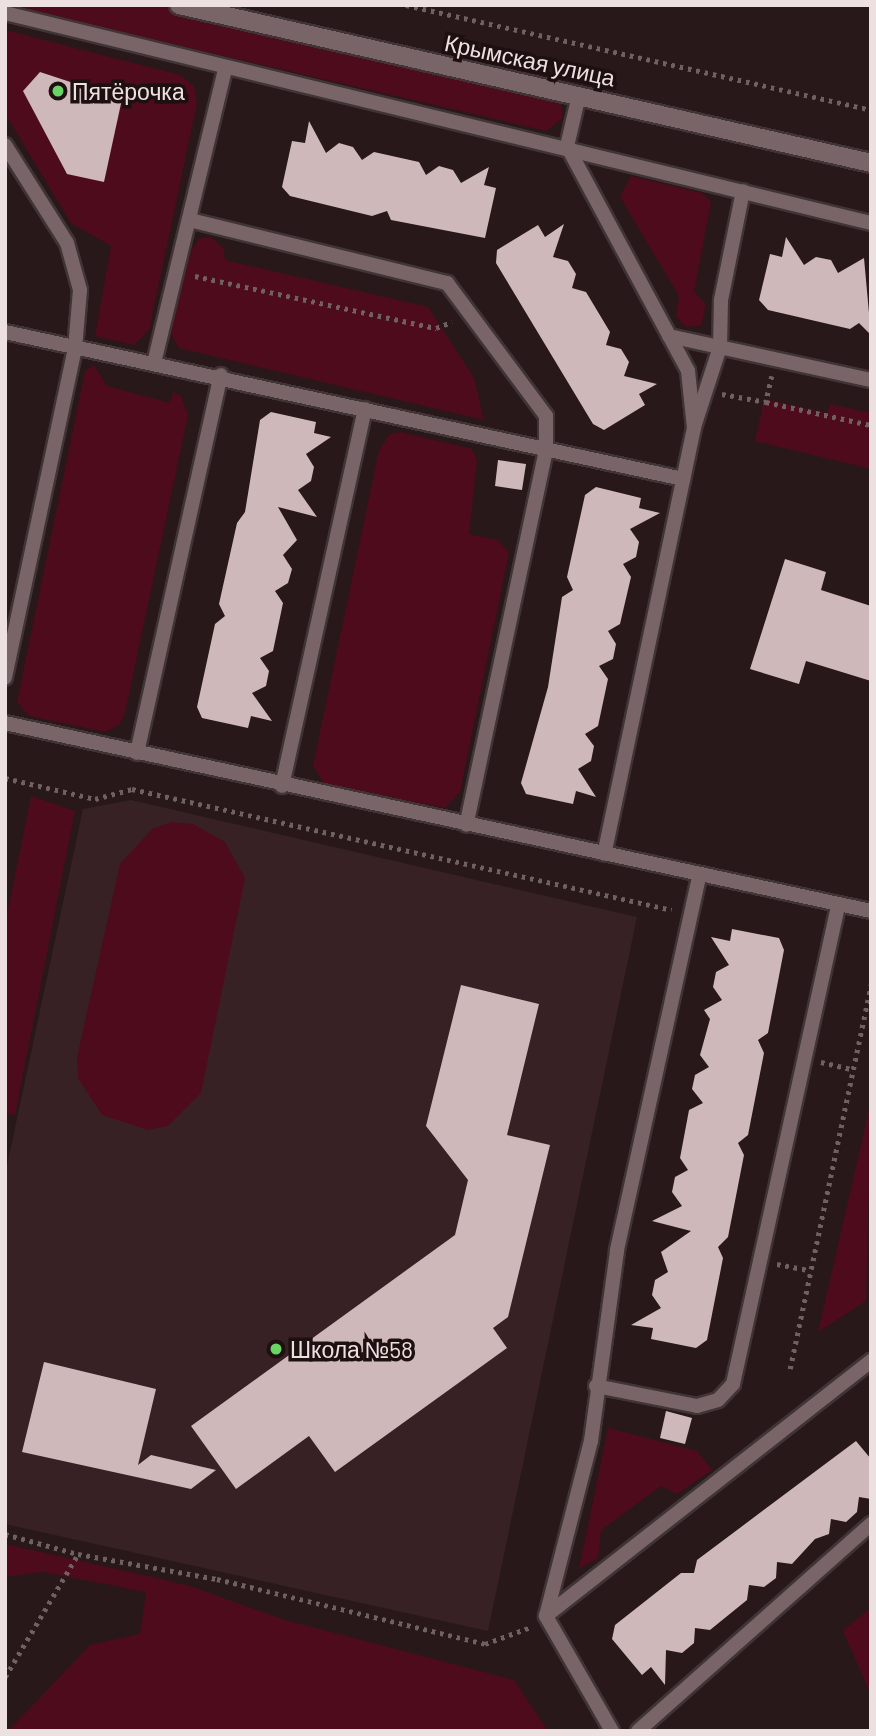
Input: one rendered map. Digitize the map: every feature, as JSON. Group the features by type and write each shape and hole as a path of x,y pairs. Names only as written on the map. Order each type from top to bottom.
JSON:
{"street":[{"name":"Крымская улица","path":"179,5 871,163"}],"lane":[{"path":"5,13 225,69 568,146 871,223"},
{"path":"154,363 225,69"},
{"path":"579,95 568,146 688,371 694,428"},
{"path":"5,145 67,243 80,290 75,348 5,678"},
{"path":"604,854 694,428 710,391 720,347 721,300 743,191"},
{"path":"190,219 447,283 546,416 546,450 466,825"},
{"path":"5,332 221,375 683,479"},
{"path":"669,336 871,380"},
{"path":"137,753 221,375"},
{"path":"282,786 365,409"},
{"path":"5,723 282,786 871,911"},
{"path":"612,1731 546,1616 591,1441 596,1386 617,1250 700,874"},
{"path":"596,1386 697,1406 718,1400 733,1384 763,1261 838,905"},
{"path":"546,1616 871,1361"},
{"path":"639,1731 871,1524"}],"path":[{"path":"406,5 871,110"},
{"path":"176,272 436,328 472,314"},
{"path":"766,402 777,358"},
{"path":"710,391 871,425"},
{"path":"5,778 94,799 132,789 690,914"},
{"path":"790,1369 871,984"},
{"path":"807,1059 852,1069"},
{"path":"763,1261 809,1270"},
{"path":"5,1534 78,1554 217,1579 485,1644 519,1636 546,1616"},
{"path":"5,1677 78,1554"}],"shaded area":[{"path":"5,5 158,5 560,102 563,118 546,131"},
{"path":"5,30 180,75 194,86 197,103 149,330 134,345 95,336 111,246 71,223 5,113"},
{"path":"631,176 702,193 711,202 694,292 706,304 701,325 686,327 676,316 679,296 620,197"},
{"path":"211,237 224,249 225,260 428,307 474,378 484,420 179,348 170,332 191,251 199,239"},
{"path":"94,365 107,386 170,403 173,392 181,396 188,415 125,713 120,724 105,732 29,716 17,702 85,371"},
{"path":"764,399 827,413 830,404 871,413 871,469 755,441"},
{"path":"400,432 472,449 477,461 469,534 497,540 509,552 460,792 445,808 325,785 313,766 379,450 390,434"},
{"path":"31,796 75,811 15,1115 5,1113 5,925"},
{"name":"Школа №58","path":"131,800 637,917 488,1631 5,1524 5,1175 83,809"},
{"path":"172,822 193,824 225,842 245,878 201,1093 168,1126 148,1130 102,1115 78,1078 77,1057 120,864 152,829"},
{"path":"871,1101 866,1301 818,1332"},
{"path":"608,1428 697,1451 712,1470 677,1494 661,1486 601,1530 598,1558 579,1569"},
{"path":"5,1544 187,1585 285,1620 514,1680 548,1731 8,1731 90,1645 140,1634 146,1592 43,1572 5,1577"},
{"path":"871,1607 871,1695 843,1631"}],"building":[{"path":"40,72 122,99 104,182 67,174 23,91"},
{"path":"309,121 326,153 339,143 353,147 362,160 374,152 419,162 426,175 439,166 453,170 461,183 489,167 484,185 496,188 485,238 391,220 387,211 372,216 290,196 282,187 292,141 305,143"},
{"path":"564,224 553,257 568,261 576,274 572,288 586,292 610,332 606,345 621,349 629,362 624,376 657,384 639,394 645,405 604,430 593,424 496,263 497,250 538,225 545,237"},
{"path":"786,237 804,265 816,257 831,260 838,273 864,258 871,335 859,323 850,329 768,310 759,300 770,254 782,257"},
{"path":"271,412 316,422 314,433 331,437 306,454 314,467 311,481 298,490 317,517 278,507 297,540 283,555 292,569 288,583 275,591 283,603 273,651 260,658 269,671 266,686 252,693 272,721 251,716 248,728 202,718 197,707 215,624 225,616 219,604 237,523 245,512 260,420"},
{"path":"498,460 526,464 522,490 495,486"},
{"path":"596,487 641,498 639,508 660,513 630,529 639,542 636,557 623,564 631,577 620,624 608,631 616,644 613,659 599,666 608,679 598,726 585,734 594,746 591,761 578,769 596,797 576,791 573,804 526,794 521,783 548,687 562,597 573,590 567,577 585,495"},
{"path":"785,559 826,572 821,590 871,606 871,681 806,661 799,684 750,669"},
{"path":"732,929 779,938 784,950 768,1033 758,1040 764,1053 748,1135 738,1143 744,1155 728,1237 718,1247 723,1258 707,1340 696,1348 651,1339 653,1328 631,1325 661,1308 652,1295 655,1280 668,1272 661,1252 691,1231 652,1221 682,1206 672,1192 675,1177 688,1170 680,1158 689,1110 703,1103 692,1089 695,1075 709,1067 700,1055 710,1019 704,1010 722,1000 713,987 716,972 729,965 711,937 730,941"},
{"path":"461,985 539,1004 507,1135 550,1145 508,1317 493,1328 507,1348 335,1472 309,1436 236,1489 191,1426 455,1235 468,1180 426,1126"},
{"path":"44,1362 156,1389 138,1465 151,1455 216,1470 191,1489 22,1452"},
{"path":"666,1411 692,1418 685,1444 660,1438"},
{"path":"856,1441 871,1459 871,1499 859,1497 857,1512 846,1522 831,1519 829,1534 815,1539 792,1564 777,1562 776,1578 764,1587 749,1585 747,1600 710,1630 695,1628 694,1643 682,1653 666,1650 665,1685 651,1667 642,1675 612,1639 615,1625 681,1573 694,1573 697,1560"}],"place":[{"name":"Пятёрочка","path":"58,91"},
{"name":"Школа №58","path":"276,1349"}]}
